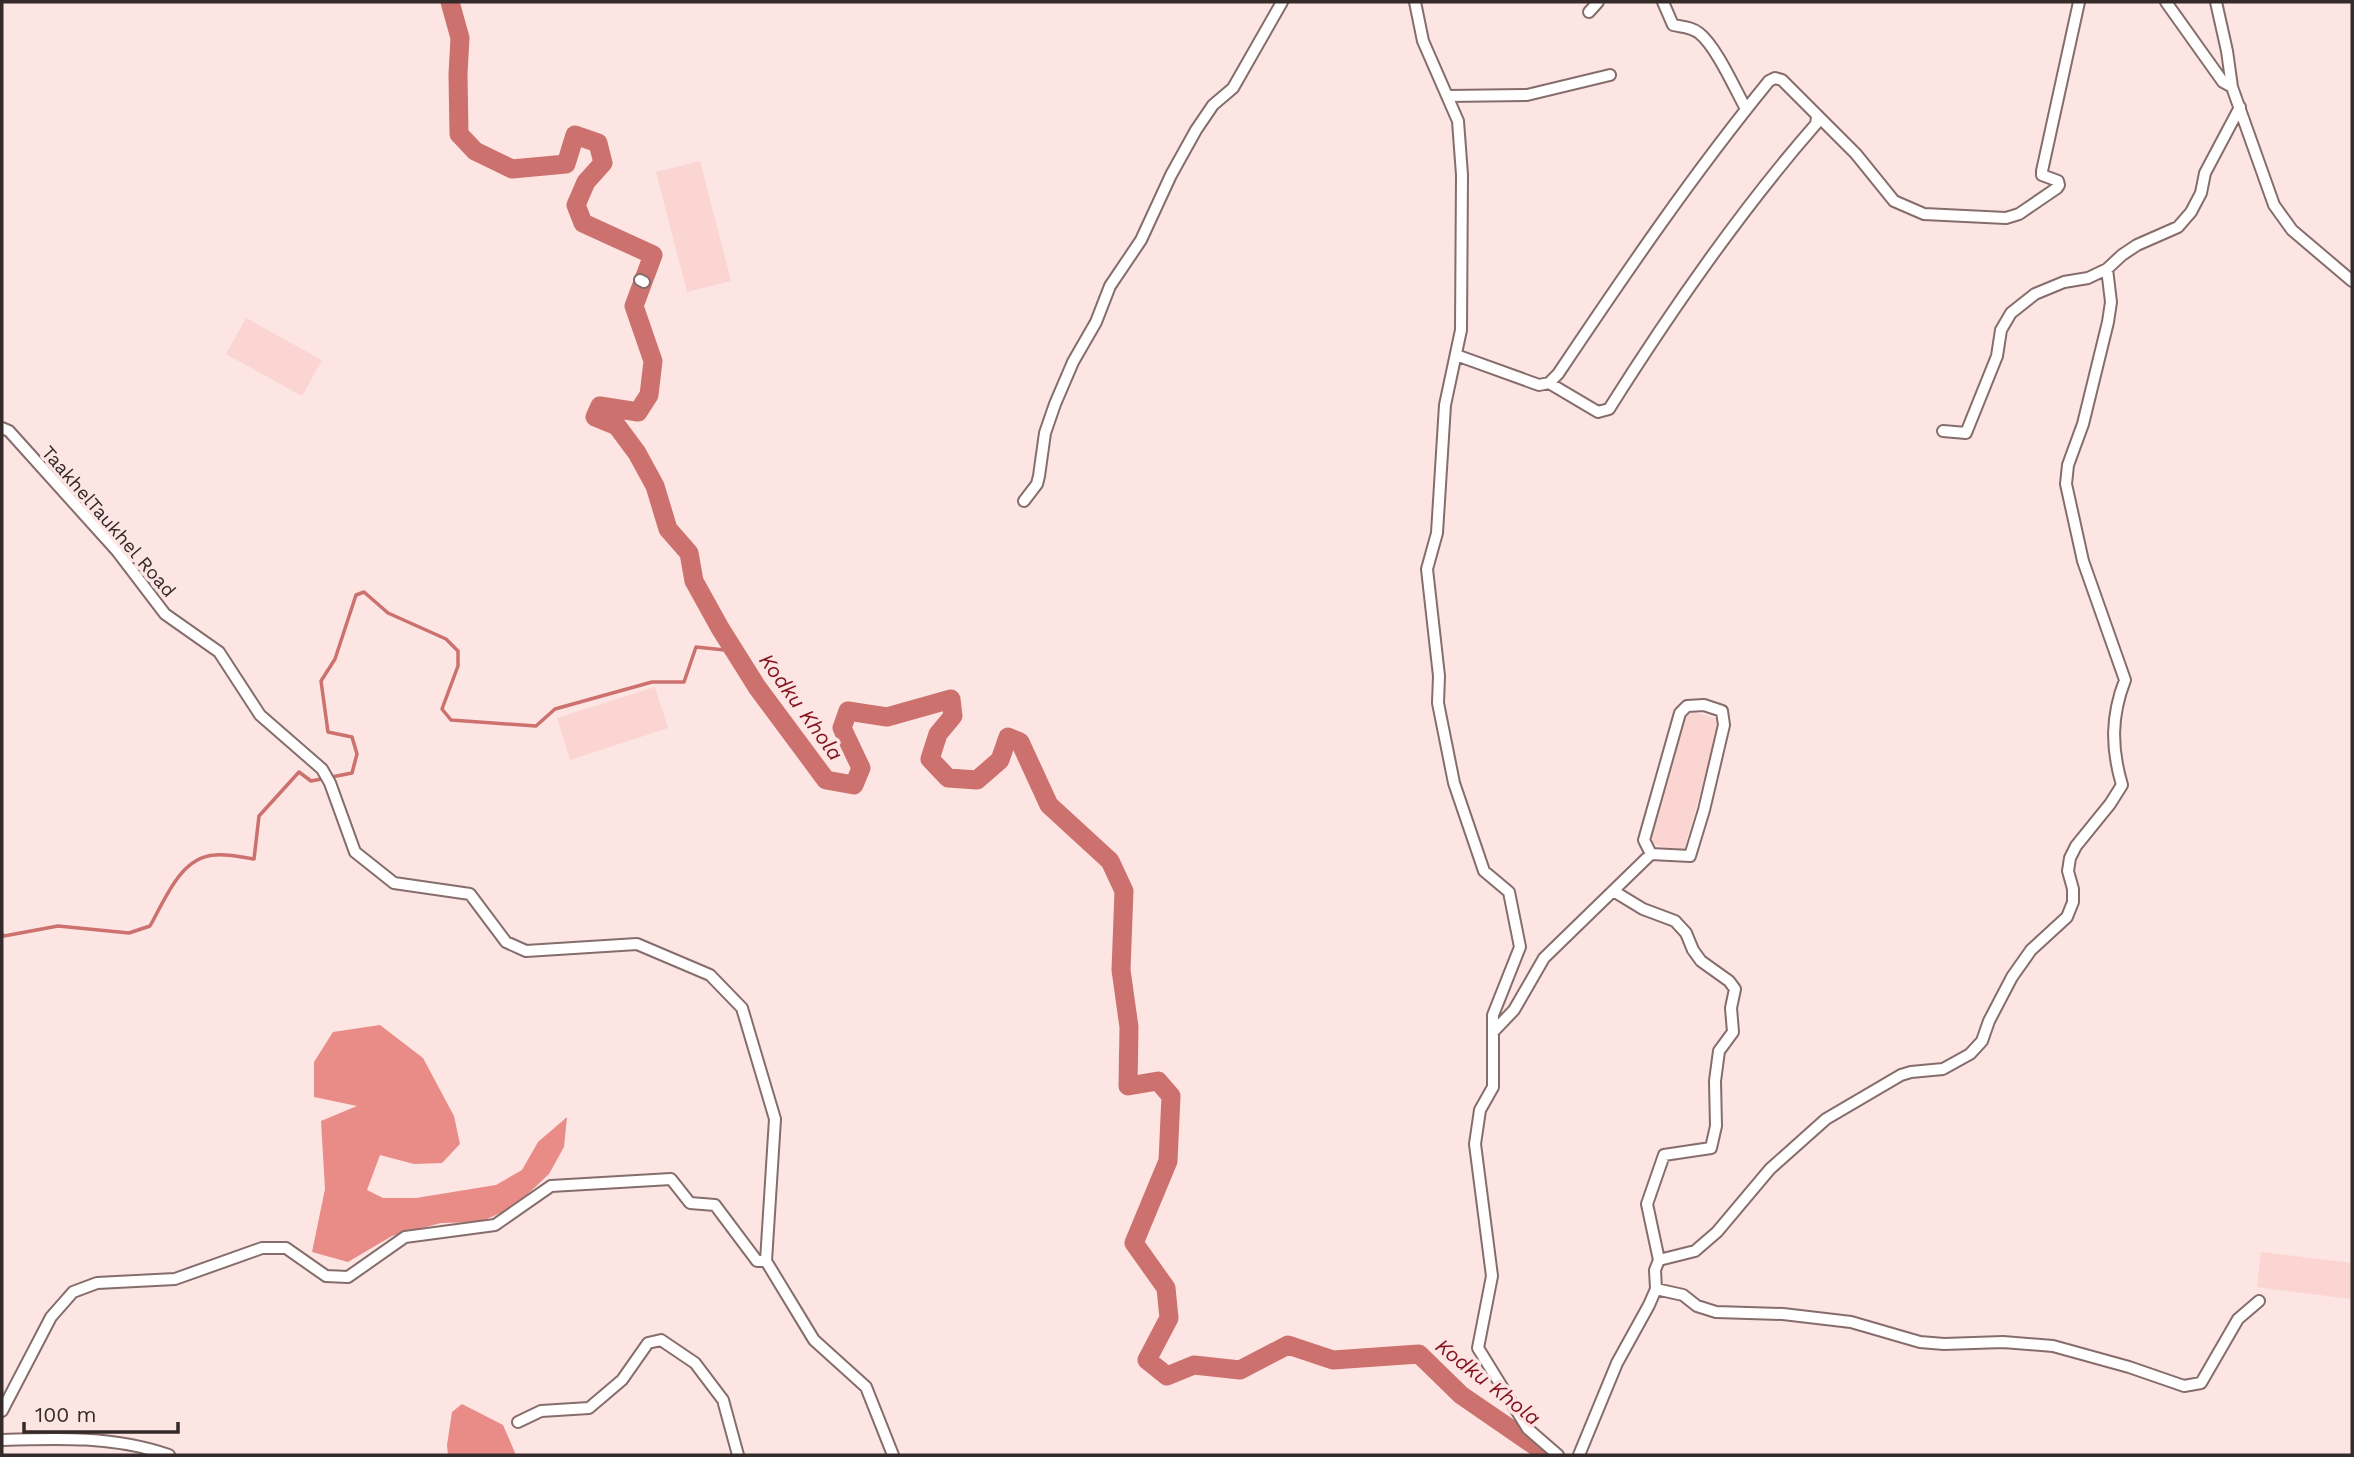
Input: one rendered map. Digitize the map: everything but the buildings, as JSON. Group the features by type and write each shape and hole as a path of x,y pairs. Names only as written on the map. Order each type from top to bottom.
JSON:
{"street":[{"path":"1024,501 1039,476 1041,452 1055,404 1073,362 1096,322 1110,286 1142,240 1171,175 1196,130 1213,105 1233,88 1282,2"},
{"path":"1415,2 1423,41 1458,121 1462,175 1461,330 1445,405 1437,533 1427,569 1439,676 1438,703 1454,783 1484,871 1509,892 1520,947 1493,1015 1493,1087 1480,1110 1475,1144 1492,1276 1479,1348 1528,1429 1558,1455"},
{"path":"1589,12 1598,2"},
{"path":"1663,2 1673,25 1699,32 1708,42 1746,109"},
{"path":"1456,355 1539,385 1549,383 1558,374 1639,253 1746,109 1769,81 1775,78 1782,80 1856,154 1895,201 1924,214 2006,218 2019,214 2059,185 2058,181 2042,175 2042,171 2079,2"},
{"path":"2166,2 2222,82 2232,87"},
{"path":"2216,2 2232,87 2274,205 2292,230 2352,281"},
{"path":"1447,96 1527,95 1610,75"},
{"path":"1943,431 1966,433 1997,356 2001,330 2011,313 2035,294 2064,282 2088,278 2106,269 2137,245 2178,227 2191,212 2201,193 2205,173 2240,107"},
{"path":"1549,383 1598,412 1609,409 1692,282 1783,162 1816,124 1817,117"},
{"path":"1659,1260 1695,1251 1736,1210 1770,1169 1826,1119 1901,1075 1943,1069 1970,1054 1982,1041 1989,1021 2012,977 2031,950 2067,916 2073,902 2073,889 2068,872 2070,858 2122,785 2117,767 2113,727 2116,703 2124,680 2082,561 2066,484 2068,466 2083,424 2108,322 2111,302 2106,269"},
{"name":"TaakhelTaukhel Road","path":"2,428 9,431 117,551 166,614 219,652 260,715 322,769 330,783 355,852 394,883 470,894 506,942 526,951 637,944 710,975 742,1009 775,1119 766,1261"},
{"path":"1493,1032 1514,1010 1544,958 1615,892 1651,854 1690,856 1724,725 1722,711 1704,705 1687,706 1680,713 1644,840 1651,854"},
{"path":"1579,1455 1616,1363 1656,1289 1655,1270 1659,1260 1647,1204 1664,1155 1711,1148 1716,1126 1715,1080 1718,1051 1733,1032 1731,1008 1735,989 1729,981 1701,961 1686,933 1675,921 1643,909 1615,892"},
{"path":"2,1411 51,1317 74,1292 97,1283 175,1279 262,1248 286,1248 326,1276 348,1277 405,1237 495,1225 551,1186 671,1179 690,1203 715,1205 757,1261 766,1261 814,1340 866,1387 894,1455"},
{"path":"1656,1289 1683,1295 1696,1306 1716,1312 1783,1314 1851,1322 1920,1342 1944,1345 2003,1342 2053,1346 2129,1367 2184,1386 2201,1383 2238,1319 2259,1301"},
{"path":"518,1422 541,1411 589,1408 622,1380 648,1343 660,1340 695,1363 723,1400 738,1455"},
{"path":"2,1440 66,1437 144,1446 169,1455"}],"shaded area":[{"path":"700,161 731,281 687,292 656,172"},
{"path":"246,318 322,360 302,396 226,354"},
{"path":"655,687 668,728 570,760 557,718"},
{"path":"1684,709 1721,720 1683,853 1646,842"},
{"path":"380,1025 423,1058 454,1116 460,1144 442,1163 414,1164 380,1155 367,1190 383,1198 416,1198 496,1185 522,1170 538,1142 567,1117 564,1147 549,1174 514,1207 480,1222 441,1223 392,1236 348,1262 312,1252 325,1189 321,1121 357,1106 314,1097 314,1062 333,1032"},
{"path":"2261,1252 2352,1263 2352,1299 2257,1287"},
{"path":"462,1404 503,1425 516,1455 448,1455 452,1412"}],"waterway":[{"name":"Kodku Khola","path":"450,2 460,38 459,134 475,151 512,169 566,164 575,135 598,143 603,163 586,182 576,205 583,223 653,255 634,306 653,361 649,395 638,412 600,406 595,417 617,426 637,453 655,486 668,529 689,553 694,581 720,628 757,687 826,780 854,785 861,768 842,728 848,711 887,717 951,699 953,716 938,734 930,759 948,778 977,780 1000,760 1008,737 1020,742 1049,805 1110,861 1124,891 1121,970 1129,1027 1128,1086 1158,1081 1171,1096 1168,1161 1134,1243 1166,1288 1169,1318 1147,1360 1167,1376 1194,1365 1240,1370 1288,1345 1333,1360 1419,1354 1461,1395 1545,1455"},
{"path":"2,934 4,936 58,926 129,933 150,926 175,881 192,863 215,855 254,859 259,816 299,772 311,781 352,773 357,754 352,737 328,732 321,681 335,659 356,595 364,592 388,613 446,639 458,651 458,666 442,709 451,720 536,726 555,709 652,682 684,682 696,647 734,651"}]}
